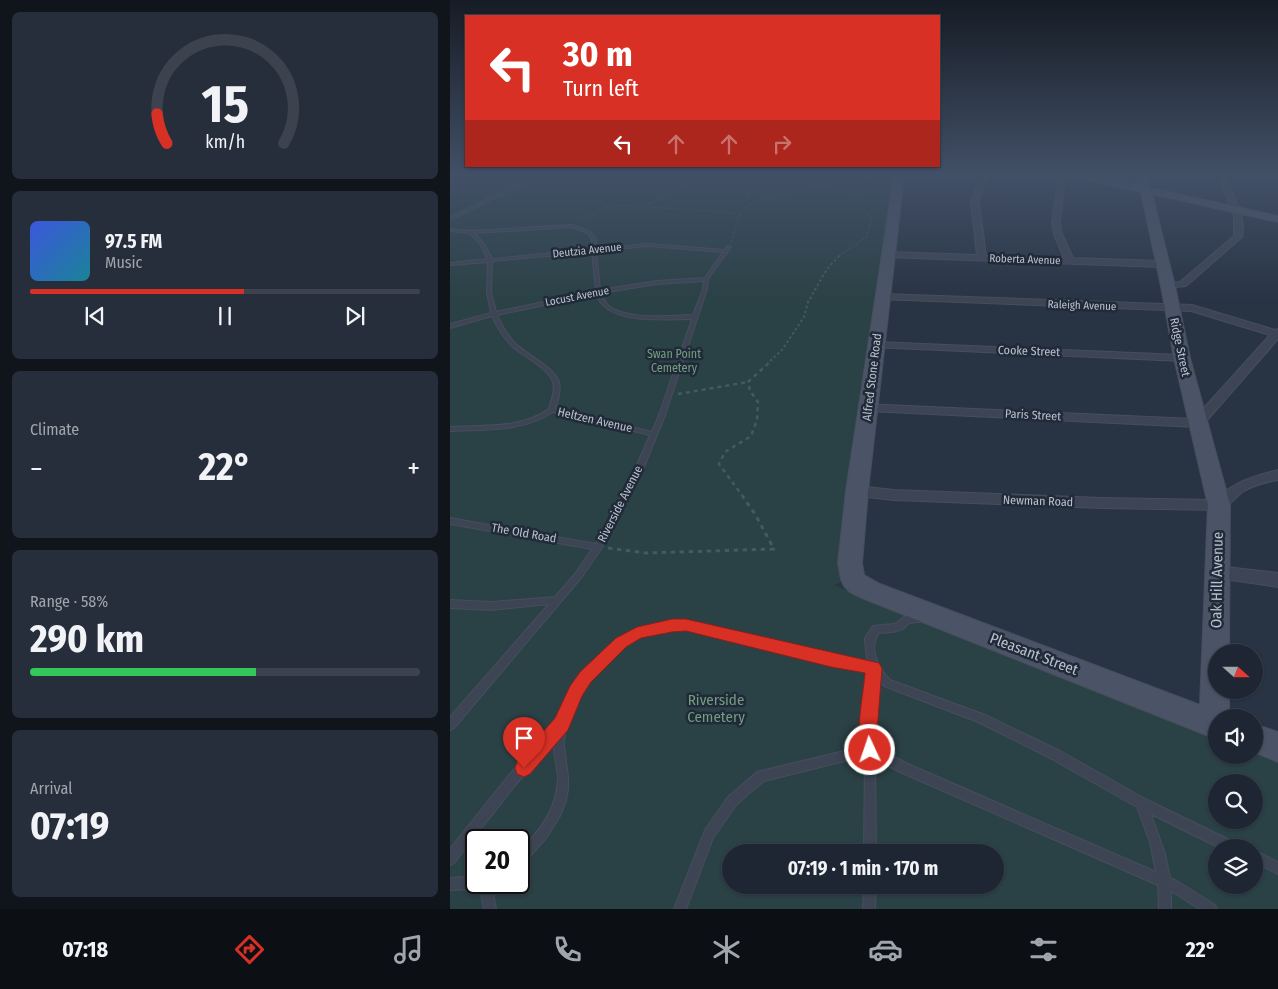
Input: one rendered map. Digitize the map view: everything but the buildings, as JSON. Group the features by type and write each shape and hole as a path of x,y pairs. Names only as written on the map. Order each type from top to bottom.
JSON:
{"street":[{"name":"Alfred Stone Road","path":"853,579 850,562 857,491 893,217"},
{"path":"977,217 982,258"},
{"path":"1057,217 1058,234 1070,261"},
{"name":"Ridge Street","path":"1151,217 1197,423 1219,505"},
{"path":"1168,286 1183,284 1238,237 1240,232 1237,217"},
{"name":"Roberta Avenue","path":"889,255 1162,264"},
{"name":"Raleigh Avenue","path":"883,297 1172,306 1192,308 1278,333"},
{"path":"1197,423 1278,333"},
{"name":"Cooke Street","path":"876,345 1182,358"},
{"name":"Paris Street","path":"868,407 1197,423"},
{"path":"1219,505 1234,490 1248,482 1278,475"},
{"name":"Newman Road","path":"857,491 904,495 1102,504 1219,505"},
{"name":"Oak Hill Avenue","path":"1215,709 1219,505"},
{"path":"1217,572 1278,580"},
{"name":"Pleasant Street","path":"853,579 859,585 871,591 1208,721"},
{"path":"1263,741 1278,747"}],"lane":[{"path":"450,230 470,232 572,226 588,232 594,238 599,291 601,300 608,308 633,316 694,317"},
{"path":"470,232 482,245 490,260 489,292 494,314 500,328 514,345 548,370 556,382 556,396 552,410"},
{"name":"Deutzia Avenue","path":"450,264 648,245 726,249"},
{"name":"Riverside Avenue","path":"451,722 578,576 598,547 637,474 669,395 705,289 706,279 726,249"},
{"name":"Locust Avenue","path":"450,326 494,314 599,291 656,282 706,279"},
{"name":"Heltzen Avenue","path":"450,429 512,426 540,418 552,410 653,434"},
{"name":"The Old Road","path":"450,521 598,547"},
{"path":"450,604 491,606 556,600"},
{"path":"870,844 870,750 868,732 874,668 870,638 876,629 900,626 907,620 935,616"},
{"path":"530,847 546,829 560,801 563,779 558,743 562,724 575,691 586,677 621,642 637,633 661,627 686,625 831,660 874,668"},
{"path":"874,668 886,683 981,718 1216,839"},
{"path":"450,859 513,779 562,724"},
{"path":"680,909 709,834 732,801 742,791 761,776 870,750 904,768 1166,883 1211,909"},
{"path":"1142,802 1158,844 1166,883 1165,909"},
{"path":"1263,860 1278,868"},
{"path":"450,884 465,884"},
{"path":"488,894 490,909"},
{"path":"869,909 870,894"}],"path":[{"path":"563,226 588,217"},
{"path":"726,249 738,217"},
{"path":"669,395 748,382 782,350 797,329 804,317 808,302 827,268 837,257 866,237 871,227 870,217"},
{"path":"598,547 646,553 774,549 742,494 719,464 725,452 751,436 757,420 758,402 748,382"}],"green space":[{"path":"450,217 891,217 845,581 834,585 1208,733 1208,764 1263,764 1263,755 1278,761 1278,909 450,909"}],"route":[{"path":"524,768 562,724 575,691 586,677 621,642 637,633 651,629 686,625 831,660 874,668 868,732 870,750"}],"park label":[{"name":"Swan Point Cemetery","path":"674,361"},
{"name":"Riverside Cemetery","path":"716,708"}]}
